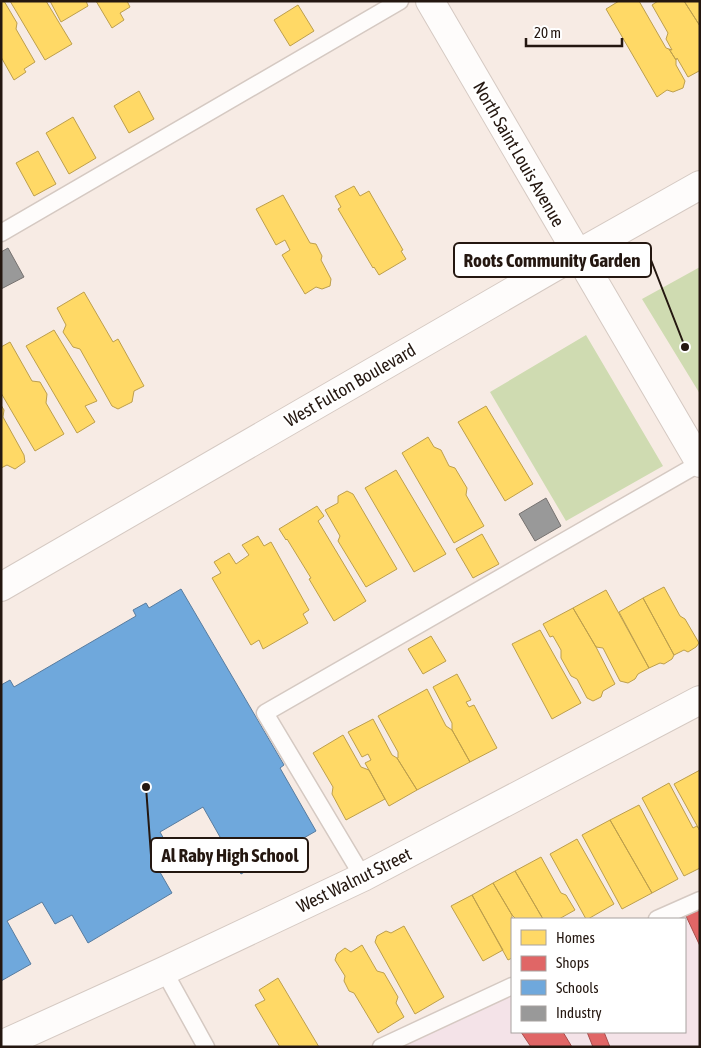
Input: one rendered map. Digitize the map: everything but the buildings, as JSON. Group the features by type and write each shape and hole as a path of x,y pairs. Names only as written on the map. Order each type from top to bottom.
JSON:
{"street":[{"name":"North Saint Louis Avenue","path":"430,1 700,463"},
{"name":"West Fulton Boulevard","path":"1,587 700,184"},
{"name":"West Walnut Street","path":"1,1045 363,877 700,700"}],"lane":[{"path":"1,234 400,1"},
{"path":"363,877 266,712 700,463"},
{"path":"659,918 700,900"},
{"path":"164,971 206,1047"},
{"path":"381,1047 511,986"}],"shaded area":[{"path":"700,900 700,1047 381,1047 511,986 511,1033 686,1033 686,918 659,918"}],"green space":[{"path":"700,267 700,394 642,299"},
{"path":"586,335 663,466 566,521 490,392"}],"place":[{"name":"Roots Community Garden","path":"685,347"},
{"name":"Al Raby High School","path":"146,787"}]}
